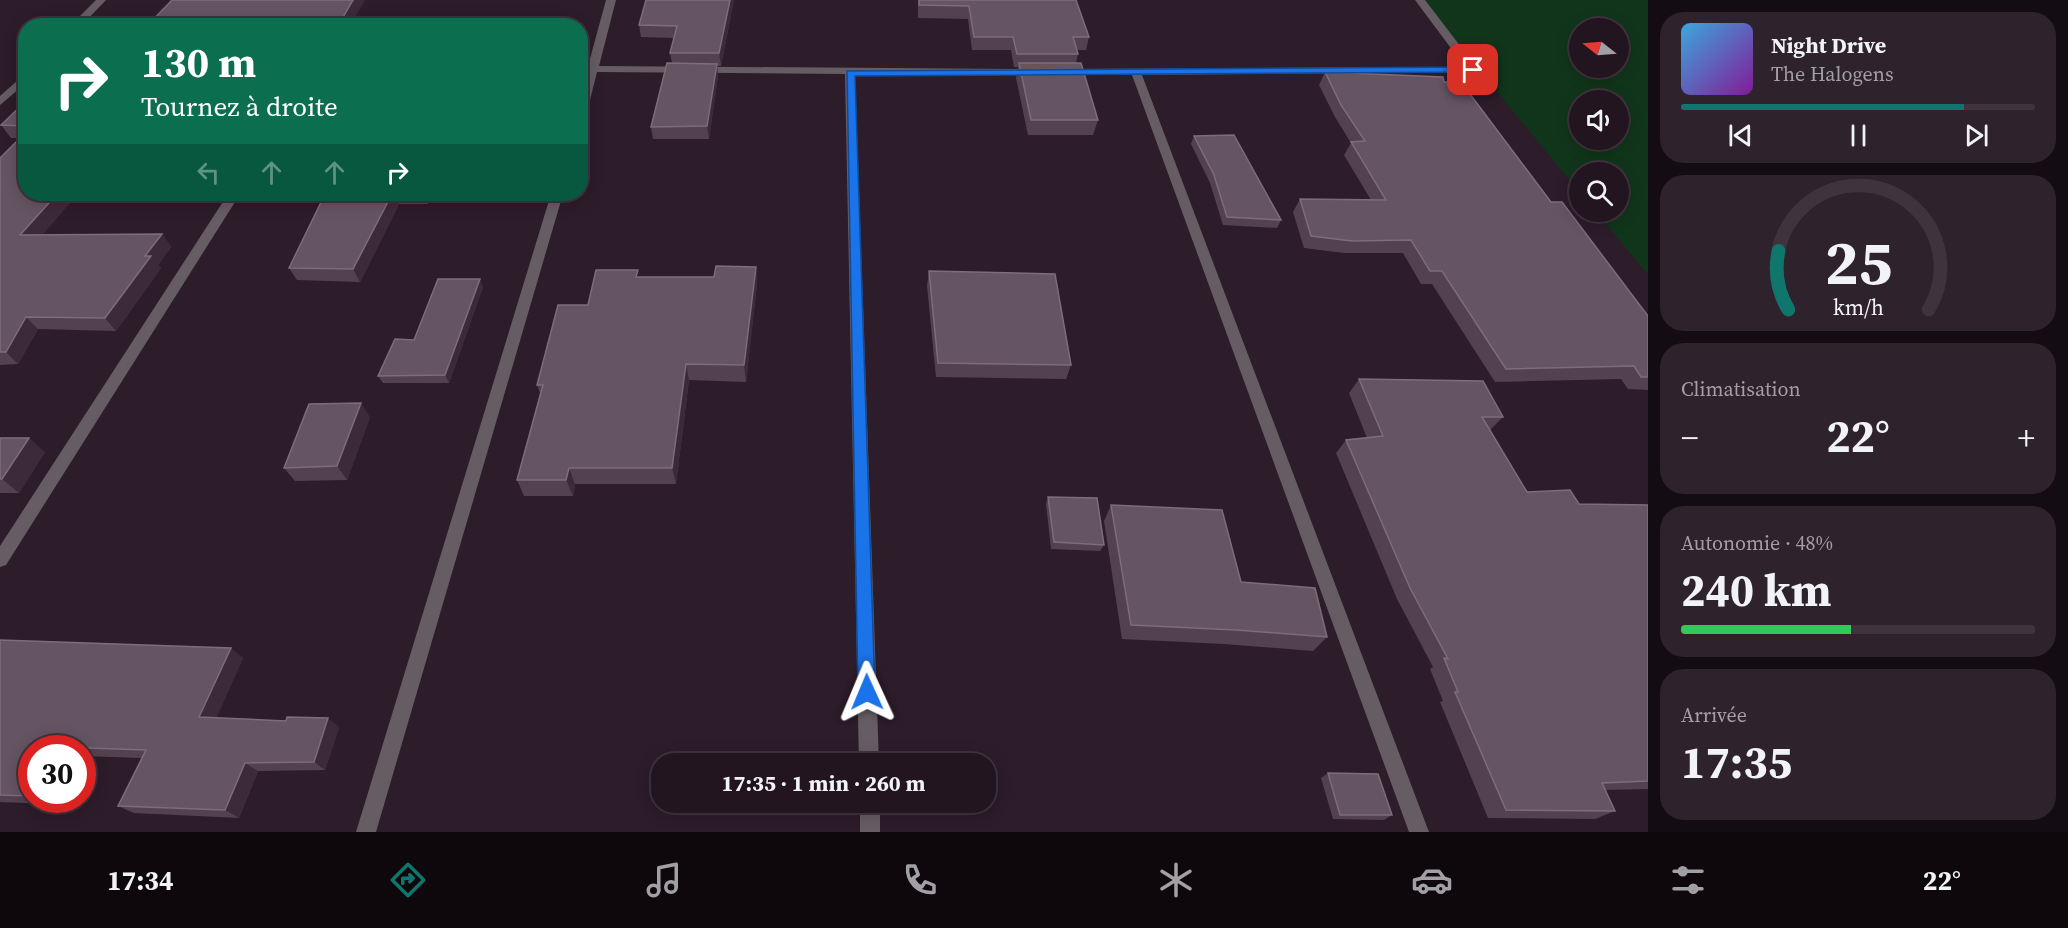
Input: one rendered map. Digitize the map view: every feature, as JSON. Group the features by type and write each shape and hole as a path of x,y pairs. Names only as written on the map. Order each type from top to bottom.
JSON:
{"street":[{"path":"83,18 101,0"},
{"path":"588,89 611,0"},
{"path":"588,69 850,73 1473,70 1420,0"},
{"path":"1136,72 1419,832"},
{"path":"850,73 869,753"},
{"path":"0,102 18,84"},
{"path":"0,560 230,201"},
{"path":"366,832 555,201"},
{"path":"870,813 870,832"}],"green space":[{"path":"1422,0 1648,0 1648,275 1604,222 1629,222 1629,162 1569,162 1569,180"}],"building":[{"path":"172,0 353,0 343,18 155,18"},
{"path":"646,0 730,0 719,53 670,53 677,26 639,25"},
{"path":"919,0 1076,0 1089,37 1073,37 1078,54 1017,54 1013,37 974,37 969,6 919,5"},
{"path":"667,63 717,64 707,126 651,127"},
{"path":"1019,63 1081,63 1098,120 1031,120"},
{"path":"1325,72 1443,77 1444,82 1461,82 1551,202 1562,202 1569,211 1569,222 1577,222 1648,316 1648,377 1641,377 1634,366 1506,369 1442,271 1430,271 1411,240 1352,241 1311,236 1300,199 1386,200 1351,142 1365,141 1341,105"},
{"path":"18,109 18,126 1,125"},
{"path":"1234,135 1281,220 1227,217 1214,175 1194,136"},
{"path":"18,140 18,201 51,201 20,235 162,234 145,256 151,256 105,318 26,317 6,352 0,352 0,158"},
{"path":"322,201 388,201 353,269 289,268"},
{"path":"716,266 756,267 744,365 686,364 672,468 569,468 566,480 517,480 543,385 537,385 558,305 588,305 596,270 638,270 636,277 714,277"},
{"path":"929,271 1055,274 1071,365 938,363"},
{"path":"438,279 480,279 445,375 378,376 395,339 414,340"},
{"path":"1359,379 1483,381 1503,417 1482,417 1527,492 1570,490 1579,504 1648,505 1648,781 1602,783 1615,811 1506,810 1455,692 1458,692 1444,658 1448,659 1410,588 1346,440 1383,436"},
{"path":"361,403 337,466 284,468 309,404"},
{"path":"0,438 29,438 2,479 0,479"},
{"path":"1048,497 1097,498 1104,545 1054,542"},
{"path":"1111,505 1222,510 1241,582 1315,588 1327,637 1131,625"},
{"path":"0,640 231,648 199,717 286,721 287,717 328,718 314,762 245,763 225,810 118,806 146,750 96,748 96,735 18,735 18,796 0,795"},
{"path":"1328,773 1378,774 1392,815 1340,815"}],"route":[{"path":"867,692 850,73 1473,70"}]}
